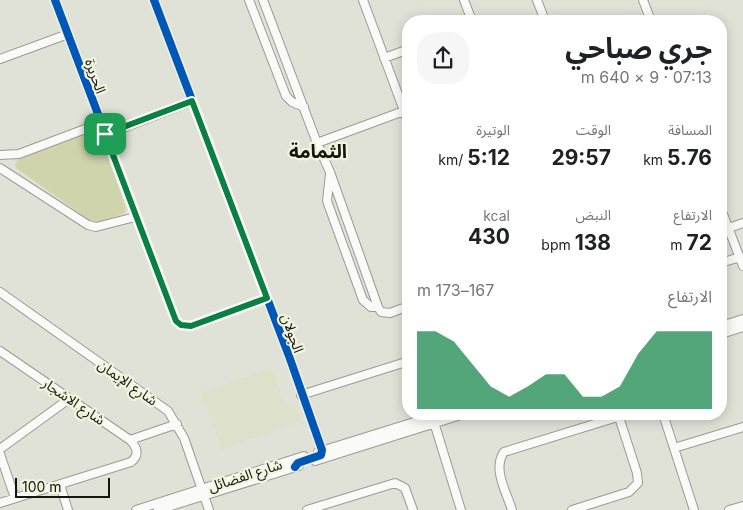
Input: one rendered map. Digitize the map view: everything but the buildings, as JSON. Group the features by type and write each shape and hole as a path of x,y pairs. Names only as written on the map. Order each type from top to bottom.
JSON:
{"street":[{"name":"الحريرة","path":"55,0 135,217 176,321 181,325 191,326 267,298"},
{"name":"الجولان","path":"155,0 322,450"},
{"path":"249,0 286,96 292,102 304,107"},
{"path":"263,0 317,143 330,172 378,307 381,312 386,313 402,308"},
{"path":"363,0 402,106"},
{"path":"464,0 470,15"},
{"path":"539,0 543,15"},
{"path":"643,0 649,15"},
{"path":"0,59 68,34"},
{"path":"384,58 402,52"},
{"path":"105,134 192,101"},
{"path":"317,143 402,112"},
{"path":"0,155 19,154 101,124"},
{"path":"0,168 88,226 96,227 135,217"},
{"path":"330,172 327,201 363,300 371,307 378,307"},
{"path":"727,223 743,266"},
{"path":"729,228 743,223"},
{"path":"727,261 740,257"},
{"name":"شارع الإيمان","path":"0,292 168,411 184,438 209,510"},
{"path":"727,324 743,319"},
{"path":"727,332 743,327"},
{"name":"شارع الاشجار","path":"0,351 130,440"},
{"path":"301,395 402,363"},
{"path":"0,449 69,398"},
{"name":"شارع الفضائل","path":"136,510 203,492 243,475 322,450 428,420"},
{"path":"160,510 165,504 194,494 295,468 429,420"},
{"path":"436,420 461,510"},
{"path":"512,510 499,470 500,458 504,452 606,420"},
{"path":"572,510 629,492 638,484 637,473 620,420"},
{"path":"665,420 694,510"},
{"path":"0,503 131,462 136,458 136,450 130,440 177,424"},
{"path":"674,448 743,427"},
{"path":"295,468 298,463 321,455 322,450"},
{"path":"0,454 15,498"},
{"path":"307,510 325,507 395,483 405,488 413,510"},
{"path":"60,485 68,510"},
{"path":"729,510 743,506"}],"shaded area":[{"path":"272,367 285,406 294,402 301,421 222,450 201,393"}],"green space":[{"path":"83,134 87,142 101,138 126,208 125,213 95,224 16,168 15,165 20,157"}],"cycle path":[{"path":"55,0 176,321 181,325 191,326 267,298"},
{"path":"154,0 289,356 322,450 321,455 298,463 295,467"}],"district":[{"name":"الثمامة","path":"318,151"}],"route":[{"path":"192,101 267,298 191,326 181,325 176,321 105,134 192,101"}]}
